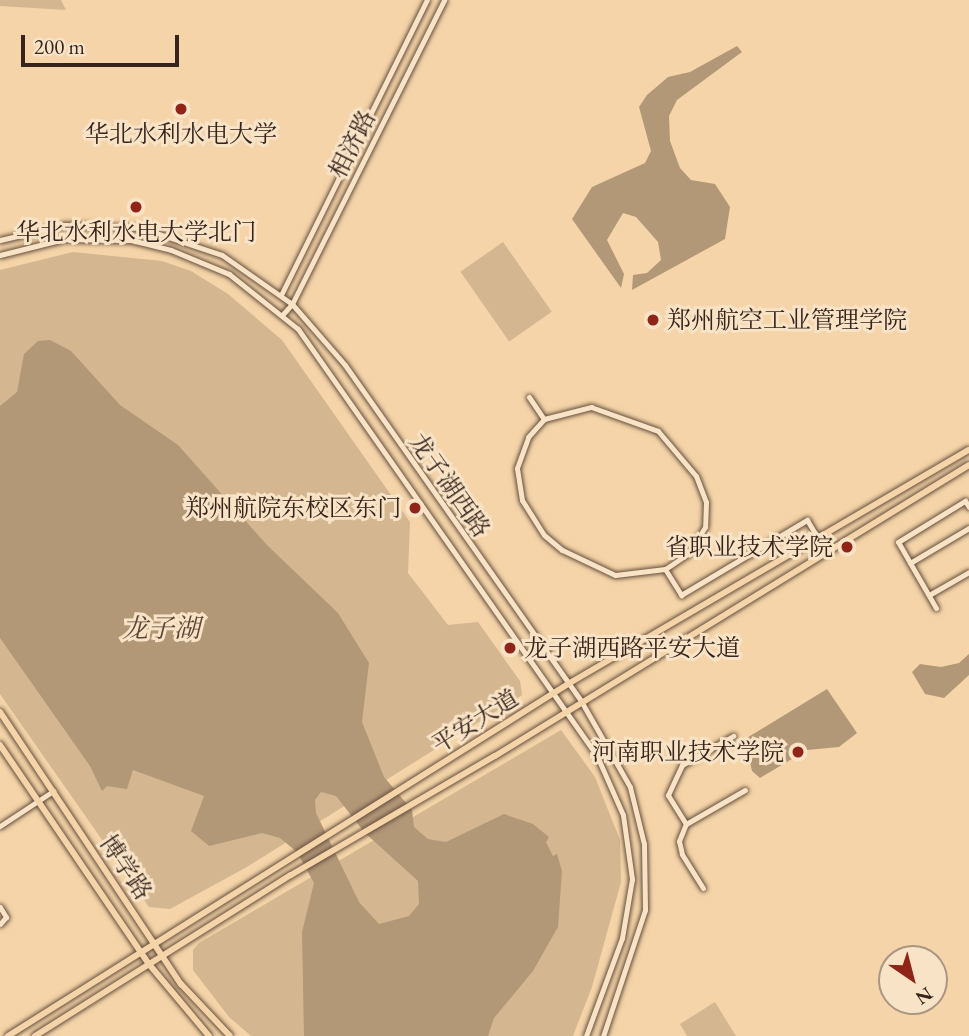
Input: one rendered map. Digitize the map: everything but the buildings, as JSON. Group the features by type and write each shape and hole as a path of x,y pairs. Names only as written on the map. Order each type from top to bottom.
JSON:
{"main road":[{"name":"平安大道","path":"9,1036 139,950 568,684 969,450"},
{"name":"平安大道","path":"35,1036 291,875 416,803 969,465"},
{"name":"博学路","path":"0,712 181,984 230,1036"},
{"name":"博学路","path":"0,745 148,963 209,1036"}],"street":[{"name":"相济路","path":"281,295 427,0"},
{"name":"相济路","path":"283,314 292,304 444,0"},
{"name":"龙子湖西路","path":"0,240 65,226 141,228 222,255 292,304 345,365 581,701 630,787 644,844 645,910 603,1036"},
{"name":"龙子湖西路","path":"0,255 64,239 131,240 202,260 229,274 283,314 411,486 597,756 623,815 632,879 622,938 586,1036"},
{"path":"529,397 544,419"},
{"path":"591,407 658,431 678,450 696,476 706,502 705,527 689,552 665,569 615,575 562,550 544,535 522,500 517,468 528,437 544,419 591,407"},
{"path":"936,608 898,542 965,501 969,507"},
{"path":"665,569 681,594 807,520 818,538"},
{"path":"910,563 969,528"},
{"path":"929,595 969,572"},
{"path":"687,824 668,795 682,765 733,736"},
{"path":"703,888 682,854 679,841 687,824 745,790"},
{"path":"0,827 53,791"},
{"path":"0,907 6,917 0,924"}],"shaded area":[{"path":"0,0 61,0 66,10 0,6"},
{"path":"503,242 552,312 509,341 460,272"},
{"path":"73,252 162,261 191,271 228,294 282,340 410,522 408,573 448,625 478,622 520,681 522,695 245,868 170,909 149,907 0,694 0,270"},
{"path":"561,730 595,777 620,840 621,882 592,987 573,1036 251,1036 229,1017 193,970 193,950 199,943"},
{"path":"715,1002 736,1036 687,1036 680,1024"}],"water":[{"path":"737,46 742,52 677,100 669,116 670,141 680,168 691,180 715,184 730,207 725,239 632,290 633,275 647,273 661,260 658,242 636,217 623,213 607,240 624,274 621,288 572,219 592,187 645,163 651,151 639,107 647,95 668,77 690,72"},
{"name":"龙子湖","path":"50,340 71,351 120,405 178,445 267,545 338,613 369,663 362,722 384,777 412,810 414,827 428,839 446,842 504,814 533,824 549,837 546,842 553,856 557,854 562,871 558,927 533,971 494,1018 488,1036 304,1036 302,932 314,883 297,852 280,838 262,833 209,846 191,831 204,796 133,770 127,789 107,786 102,791 90,766 0,638 0,406 17,392 24,354 38,341","holes":["321,792 336,796 365,833 418,881 419,904 409,916 379,924 359,902 316,813 315,800"]},
{"path":"969,654 969,675 944,698 925,694 912,672 920,664 941,667 959,663"},
{"path":"827,689 857,733 839,747 807,750 760,778 752,771 745,739"}],"place":[{"name":"华北水利水电大学","path":"181,109"},
{"name":"华北水利水电大学北门","path":"136,207"},
{"name":"郑州航空工业管理学院","path":"653,320"},
{"name":"郑州航院东校区东门","path":"415,508"},
{"name":"省职业技术学院","path":"847,547"},
{"name":"龙子湖西路平安大道","path":"510,648"},
{"name":"河南职业技术学院","path":"798,752"}]}
